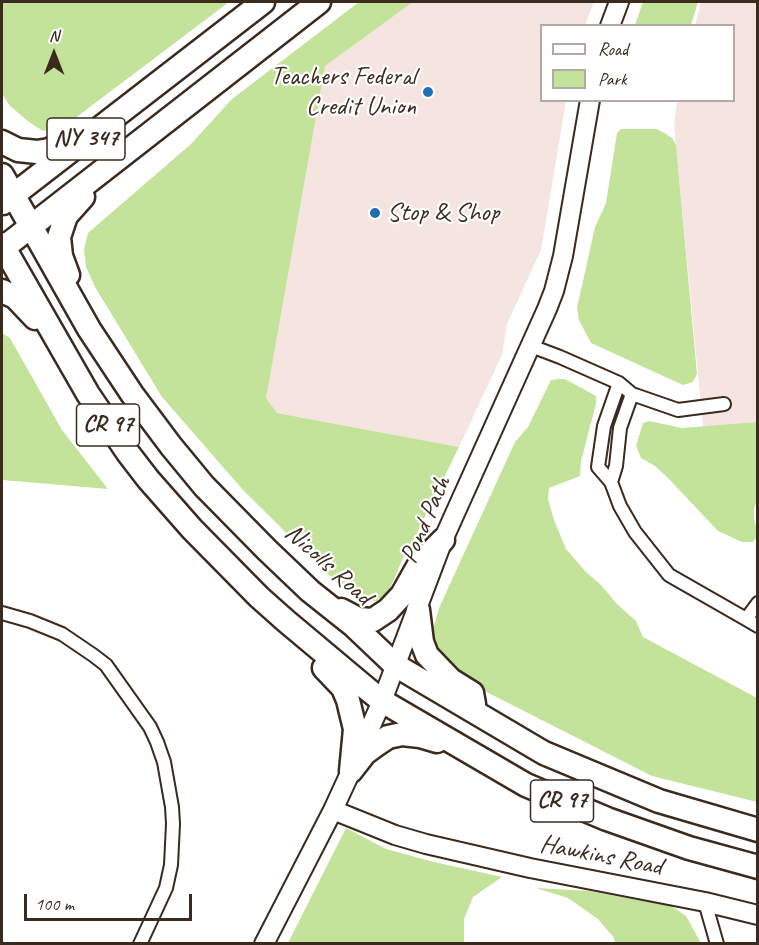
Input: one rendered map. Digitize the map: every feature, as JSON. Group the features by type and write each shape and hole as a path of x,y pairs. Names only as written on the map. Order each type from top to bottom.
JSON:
{"highway":[{"name":"NY 347","path":"7,200 263,2"},
{"name":"NY 347","path":"2,247 31,227 319,2"},
{"path":"2,142 25,152 49,150 159,82"},
{"path":"89,329 61,256 59,237 70,211 116,160"},
{"name":"Nicolls Road","path":"2,176 7,200 31,227 89,329 132,394 186,465 246,530 310,591 354,626 395,665 544,753 659,801 758,830"},
{"name":"CR 97","path":"2,247 101,414 148,479 212,550 286,621 382,701 526,785 607,819 689,848 758,867"},
{"path":"2,291 15,297 55,338"},
{"path":"310,591 358,619 373,620 388,610 402,595 420,563 443,540"},
{"path":"418,610 422,642 427,655 451,680 472,693 473,711"},
{"path":"286,621 305,647 343,688 356,729 351,771"},
{"path":"351,771 365,753 376,745 388,737 402,734 420,736 466,750"}],"street":[{"path":"611,24 619,2"},
{"name":"Pond Path","path":"264,944 351,771 382,701 443,540 547,309 566,238 590,102"},
{"path":"531,346 619,383 632,394 678,410 724,404"},
{"path":"619,383 604,426 598,467 611,482 620,506 635,532 669,575 758,626"},
{"path":"611,482 616,466 620,428 632,394"},
{"path":"600,454 617,455"},
{"path":"746,619 758,603"},
{"path":"2,613 62,634 100,660 126,692 150,727 157,742 164,762 172,807 171,865 166,888 140,944"},
{"name":"Hawkins Road","path":"333,810 426,844 758,915"},
{"path":"705,902 717,944"}],"shaded area":[{"path":"413,2 594,2 585,24 540,24 540,102 566,102 541,250 507,324 502,355 459,447 277,413 266,398 325,66"},
{"path":"701,2 757,2 757,422 703,427 674,125 677,102 735,102 735,24 695,24"}],"green space":[{"path":"2,2 229,2 70,122 43,131 10,106 2,94"},
{"path":"359,2 413,2 325,66 266,398 277,413 459,447 403,558 388,593 376,601 361,600 345,591 243,490 162,397 95,287 86,267 84,249 88,233 191,144 232,99"},
{"path":"643,2 698,2 691,24 635,24"},
{"path":"621,129 657,129 673,139 676,145 697,374 693,382 683,385 591,343 579,320 577,308 595,227 606,203 617,133"},
{"path":"2,333 10,338 62,430 108,489 2,480"},
{"path":"565,379 596,396 581,461 580,476 549,488 548,499 566,549 636,621 643,637 757,698 757,802 652,776 459,678 439,657 434,641 434,626 439,608 515,442 528,427 551,380"},
{"path":"649,421 682,428 757,422 758,498 754,508 754,519 758,535 753,542 742,542 718,531 668,478 655,466 641,458 636,446 643,423"},
{"path":"346,828 386,849 502,877 473,897 464,919 464,943 288,943"},
{"path":"536,888 589,891 671,906 686,916 701,943 615,943 614,938 598,919 568,898"}],"place":[{"name":"Teachers Federal Credit Union","path":"428,92"},
{"name":"Stop & Shop","path":"375,213"}]}
